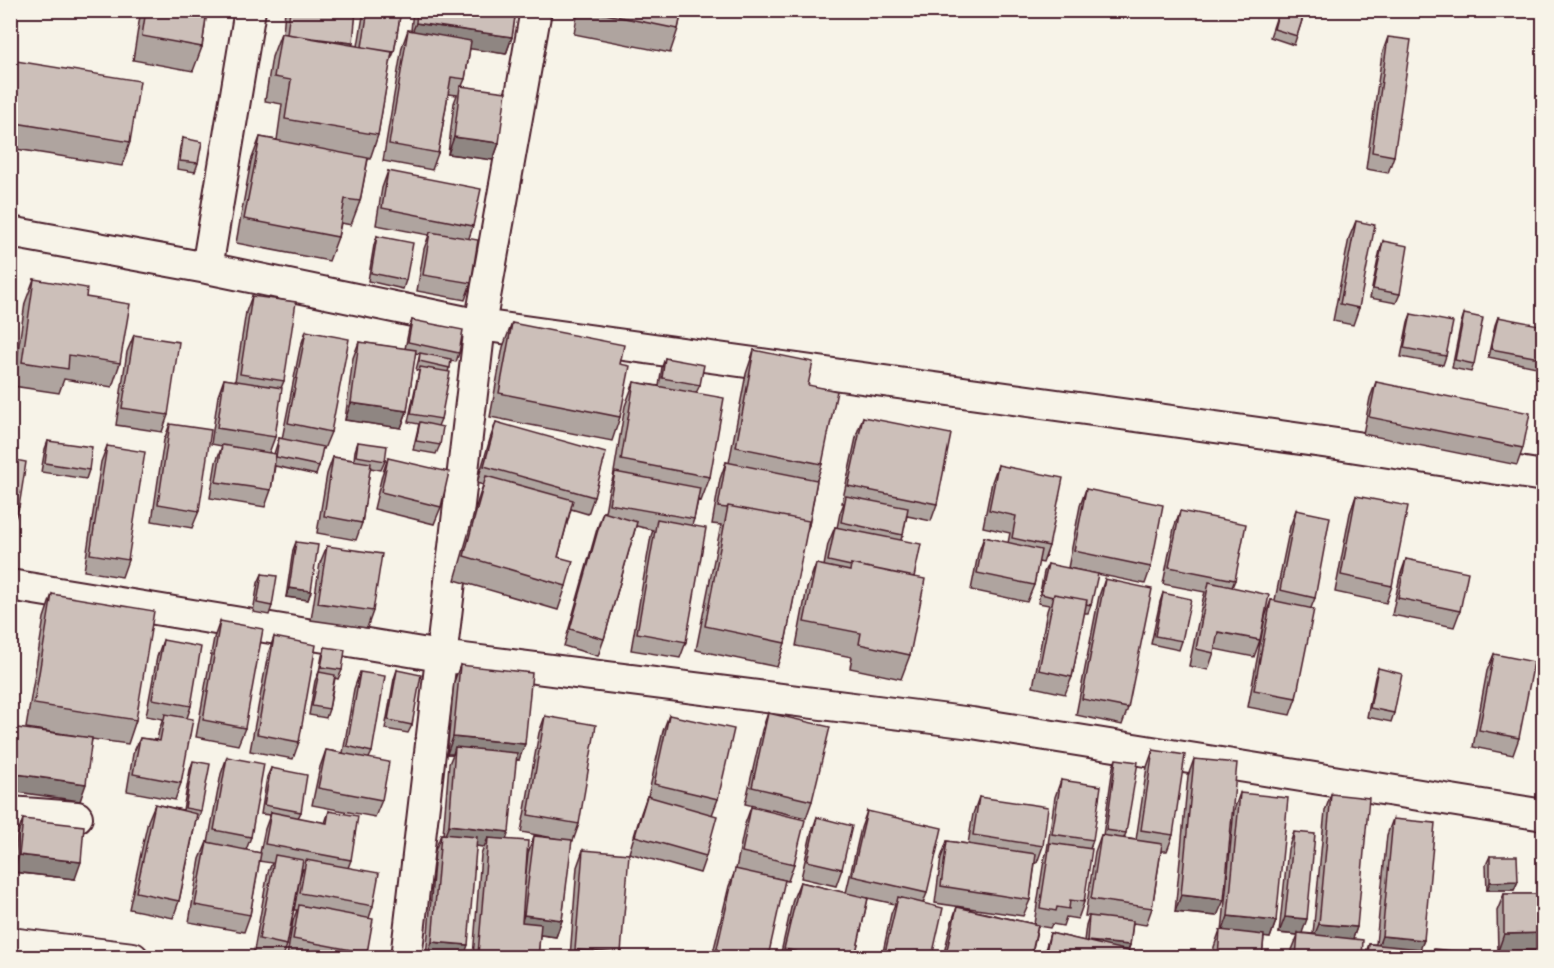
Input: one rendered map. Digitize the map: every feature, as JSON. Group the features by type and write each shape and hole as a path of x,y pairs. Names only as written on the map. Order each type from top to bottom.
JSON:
{"street":[{"path":"207,268 250,10"},
{"path":"406,957 480,325 536,10"},
{"path":"10,232 207,268 480,325 1337,444 1544,476"},
{"path":"10,585 440,656 972,723 1544,815"},
{"path":"10,812 77,817"},
{"path":"10,943 133,957"}],"building":[{"path":"146,10 207,10 202,47 142,36"},
{"path":"290,10 356,10 353,43 287,34"},
{"path":"368,10 401,10 394,52 362,47"},
{"path":"417,10 516,10 512,37 416,23"},
{"path":"586,10 682,10 678,29"},
{"path":"1279,10 1303,17 1297,36 1274,29"},
{"path":"408,30 471,41 465,79 451,77 438,153 389,144"},
{"path":"281,33 392,52 378,135 285,119 291,80 274,77"},
{"path":"1388,37 1411,40 1394,156 1372,152"},
{"path":"10,60 140,81 130,142 10,122"},
{"path":"460,86 506,92 499,143 454,137"},
{"path":"260,137 368,158 360,201 345,199 338,237 244,219"},
{"path":"183,138 202,142 198,163 180,161"},
{"path":"388,171 481,189 473,226 382,208"},
{"path":"1356,221 1375,225 1359,308 1340,304"},
{"path":"430,232 478,240 471,283 423,275"},
{"path":"377,236 413,243 406,280 371,273"},
{"path":"1383,241 1408,246 1400,294 1373,289"},
{"path":"10,269 17,270 10,313"},
{"path":"34,279 87,288 86,297 130,304 120,363 69,355 68,369 22,362"},
{"path":"252,296 296,302 284,381 240,374"},
{"path":"1411,314 1453,322 1446,356 1404,348"},
{"path":"1464,314 1483,318 1474,364 1455,360"},
{"path":"1498,317 1544,326 1539,358 1491,349"},
{"path":"412,320 463,330 459,353 408,342"},
{"path":"512,323 624,345 620,364 630,366 620,417 499,393"},
{"path":"306,331 349,339 331,432 288,423"},
{"path":"134,335 179,342 168,415 122,408"},
{"path":"359,342 416,350 407,411 351,403"},
{"path":"754,350 813,362 808,385 837,391 822,464 736,447"},
{"path":"420,353 451,359 450,368 419,361"},
{"path":"665,358 704,365 700,385 662,378"},
{"path":"420,367 450,372 441,419 411,414"},
{"path":"224,379 282,388 275,437 217,428"},
{"path":"634,382 724,398 710,477 621,460"},
{"path":"1376,382 1530,413 1523,448 1369,417"},
{"path":"863,417 951,434 937,504 848,486"},
{"path":"420,422 443,427 440,445 416,441"},
{"path":"496,422 606,453 594,497 484,466"},
{"path":"170,424 211,430 199,511 158,504"},
{"path":"279,438 323,447 319,466 276,457"},
{"path":"48,441 92,447 89,470 45,463"},
{"path":"358,442 387,446 385,461 356,456"},
{"path":"222,445 276,454 271,490 216,482"},
{"path":"107,446 145,452 128,560 90,554"},
{"path":"333,457 371,463 362,523 324,516"},
{"path":"388,458 449,472 441,507 381,492"},
{"path":"10,459 26,462 19,507 10,506"},
{"path":"726,462 817,480 809,525 809,521 728,506 727,508 718,507"},
{"path":"998,465 1063,478 1049,546 1012,538 1016,516 989,510"},
{"path":"615,472 700,488 694,519 609,504"},
{"path":"486,476 573,500 558,557 573,561 566,586 464,556"},
{"path":"1086,489 1163,505 1151,567 1074,551"},
{"path":"846,496 908,508 903,535 841,522"},
{"path":"1356,496 1408,506 1392,586 1341,575"},
{"path":"728,506 809,521 785,643 705,626"},
{"path":"1296,510 1330,517 1315,598 1280,590"},
{"path":"1180,511 1246,524 1235,580 1169,567"},
{"path":"603,512 637,522 604,639 570,629"},
{"path":"657,519 706,528 686,642 637,633"},
{"path":"835,527 921,544 914,577 828,561"},
{"path":"984,537 1041,550 1034,585 977,573"},
{"path":"296,542 318,545 311,591 289,588"},
{"path":"327,546 382,554 373,611 318,603"},
{"path":"1406,559 1468,572 1460,611 1398,598"},
{"path":"816,564 850,571 851,564 925,579 910,655 859,644 861,633 804,622"},
{"path":"1048,564 1098,574 1091,605 1086,604 1087,600 1041,594"},
{"path":"262,574 277,576 272,606 257,603"},
{"path":"1105,579 1152,589 1128,708 1082,699"},
{"path":"1209,582 1269,595 1260,640 1218,632 1214,653 1196,649"},
{"path":"1163,593 1191,599 1182,641 1155,636"},
{"path":"52,594 154,611 136,720 34,704"},
{"path":"1054,594 1087,600 1072,677 1039,670"},
{"path":"1271,600 1314,609 1296,698 1254,690"},
{"path":"220,621 263,629 245,728 203,720"},
{"path":"274,637 316,645 299,742 257,734"},
{"path":"163,640 201,647 191,706 152,699"},
{"path":"325,647 345,650 342,670 321,667"},
{"path":"1494,654 1534,662 1519,738 1479,730"},
{"path":"460,665 532,673 525,744 453,737"},
{"path":"1378,668 1402,674 1394,713 1370,708"},
{"path":"397,670 421,675 412,725 388,720"},
{"path":"319,672 335,675 329,709 312,706"},
{"path":"360,672 385,676 372,752 347,746"},
{"path":"768,713 830,727 812,801 752,787"},
{"path":"165,714 193,719 181,783 133,774 140,738 160,741"},
{"path":"669,715 734,729 718,799 654,784"},
{"path":"545,716 596,725 579,824 528,815"},
{"path":"10,727 92,738 86,784 10,773"},
{"path":"455,747 517,753 509,832 449,825"},
{"path":"326,750 389,762 382,800 318,788"},
{"path":"1153,750 1185,755 1173,835 1141,830"},
{"path":"227,757 264,764 251,837 214,830"},
{"path":"1116,759 1138,762 1126,833 1106,830"},
{"path":"1194,759 1237,763 1224,900 1181,895"},
{"path":"193,761 210,764 201,811 185,808"},
{"path":"271,768 307,775 301,812 264,805"},
{"path":"1061,780 1101,786 1093,840 1052,834"},
{"path":"1240,793 1288,798 1276,921 1228,916"},
{"path":"1331,794 1369,798 1357,927 1319,924"},
{"path":"647,796 717,816 706,856 635,836"},
{"path":"979,797 1048,807 1043,846 973,835"},
{"path":"155,804 197,814 179,901 136,892"},
{"path":"751,807 805,820 794,864 742,852"},
{"path":"329,811 358,816 351,860 265,844 271,812 327,823"},
{"path":"867,811 942,828 927,893 852,876"},
{"path":"10,817 14,817 10,846"},
{"path":"817,817 852,826 842,869 807,861"},
{"path":"23,819 84,826 81,862 19,855"},
{"path":"1393,819 1435,823 1424,940 1382,936"},
{"path":"1294,832 1315,834 1307,919 1285,917"},
{"path":"441,834 477,837 468,945 432,942"},
{"path":"1101,835 1162,844 1152,908 1091,899"},
{"path":"534,836 572,840 562,920 524,915"},
{"path":"488,838 528,841 522,922 541,924 538,957 478,954"},
{"path":"947,841 1036,854 1030,900 941,886"},
{"path":"207,842 261,853 250,915 195,905"},
{"path":"1050,843 1092,849 1084,902 1070,900 1069,909 1057,907 1056,911 1040,908"},
{"path":"583,850 629,854 621,953 575,950"},
{"path":"275,855 303,860 287,945 259,939"},
{"path":"1490,856 1517,856 1518,881 1490,882"},
{"path":"306,860 379,873 373,906 300,893"},
{"path":"735,869 785,880 768,957 715,957"},
{"path":"800,882 868,898 855,957 823,957 784,949"},
{"path":"1504,894 1544,894 1544,933 1504,934"},
{"path":"898,897 943,908 932,957 884,957"},
{"path":"299,905 373,919 367,953 293,939"},
{"path":"957,907 1038,925 1031,957 962,957 946,954"},
{"path":"1089,916 1133,921 1130,945 1087,941"},
{"path":"1220,930 1264,935 1262,957 1218,957"},
{"path":"1050,933 1133,952 1132,957 1045,957"},
{"path":"1298,933 1363,940 1362,957 1296,957"},
{"path":"1369,944 1420,949 1420,957 1368,957"},
{"path":"1434,949 1480,954 1479,957 1433,957"}]}
